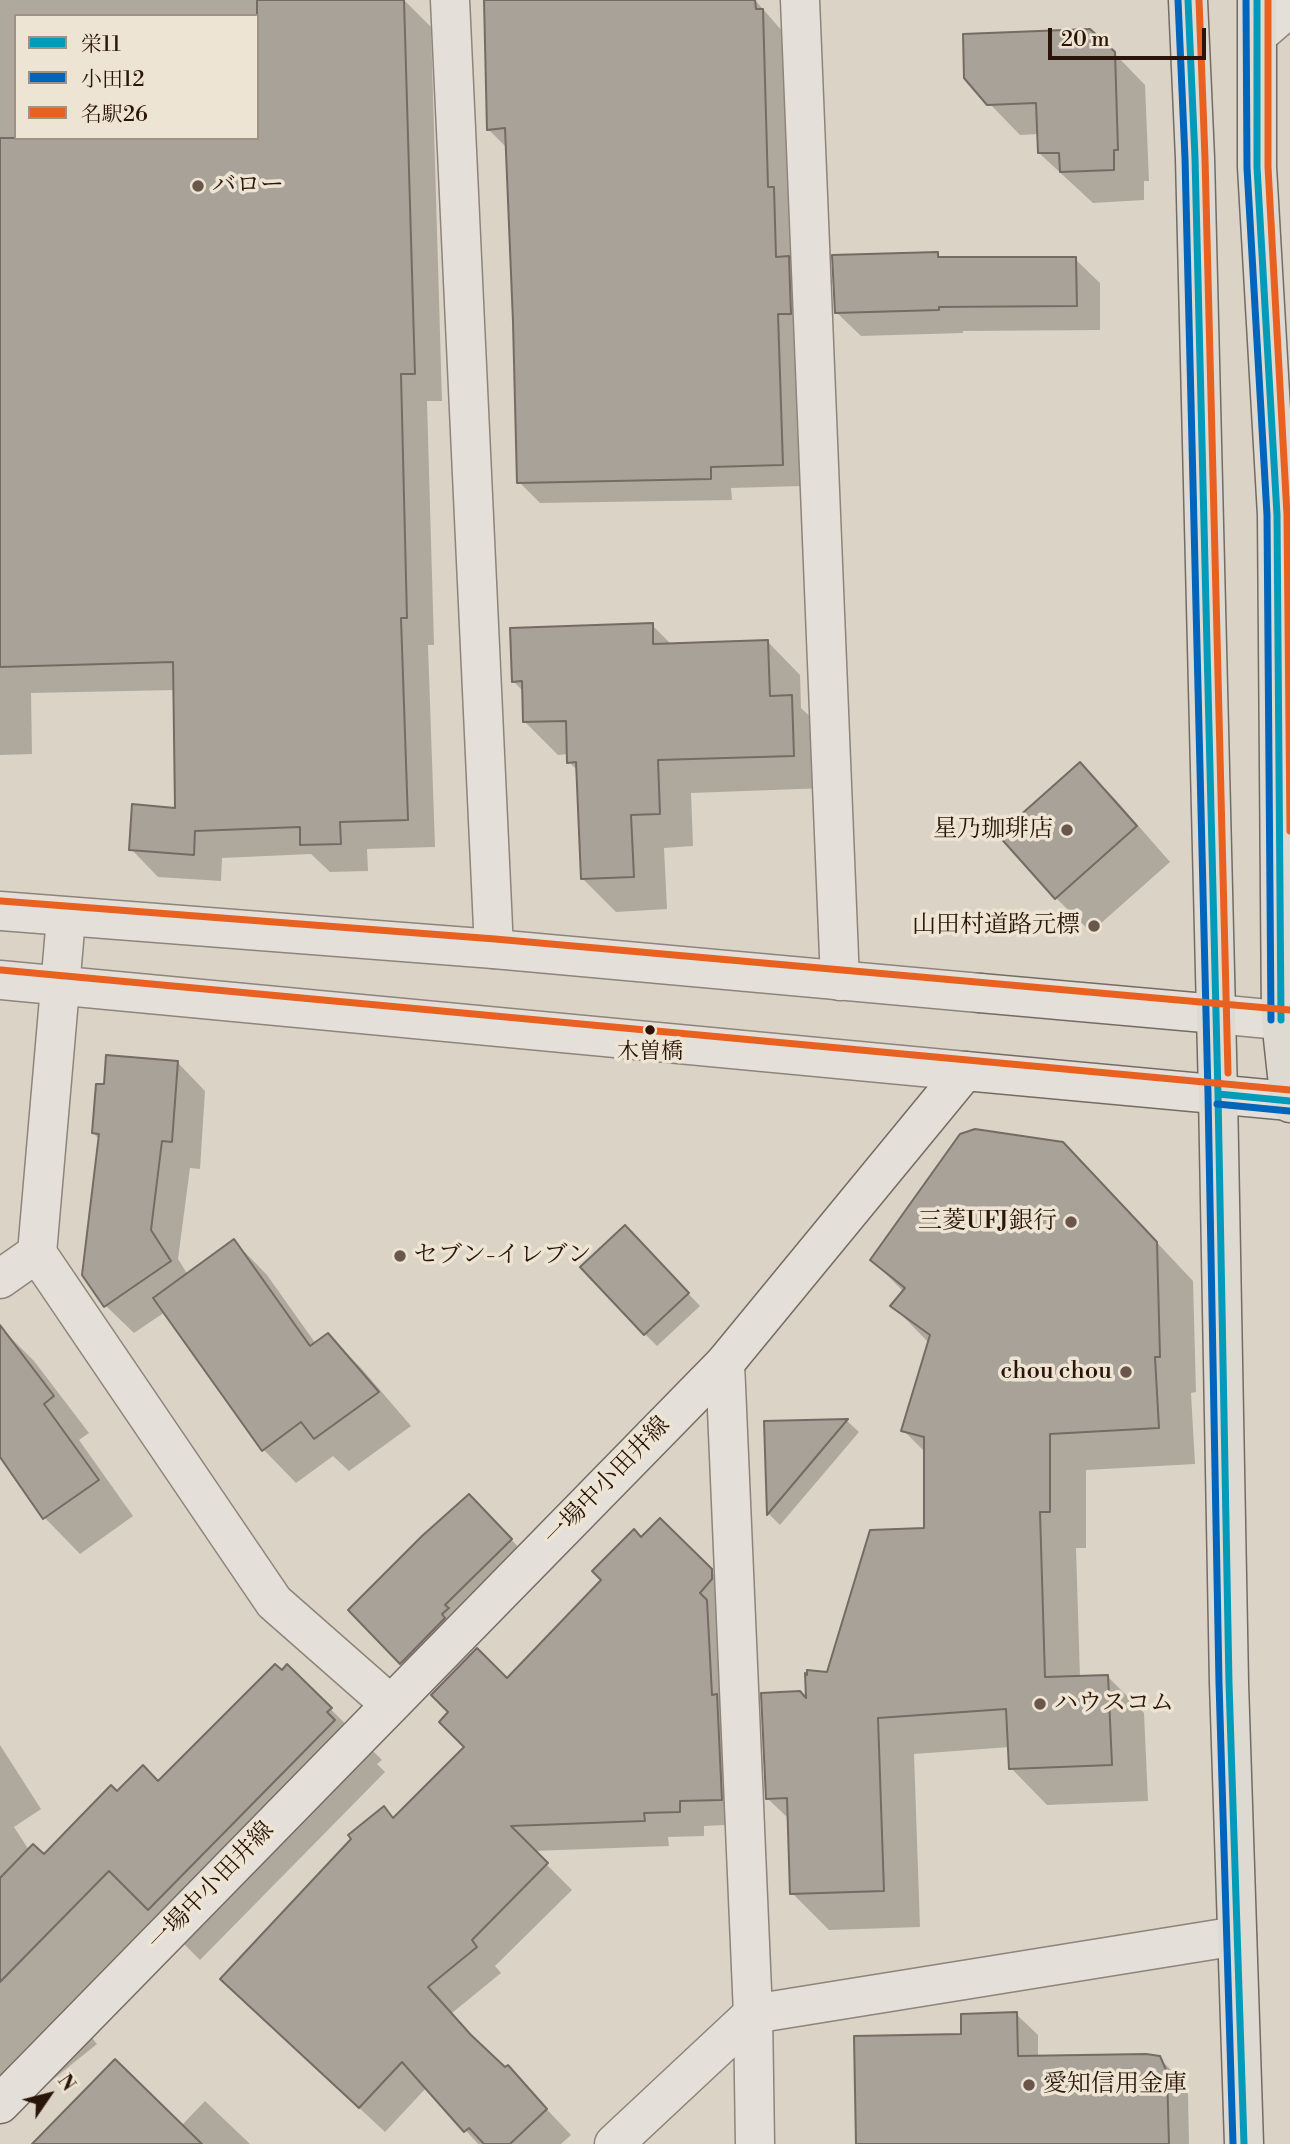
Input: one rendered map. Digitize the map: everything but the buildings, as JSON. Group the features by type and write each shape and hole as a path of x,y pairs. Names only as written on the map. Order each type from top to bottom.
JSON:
{"main road":[{"path":"1188,0 1195,158 1218,1094 1229,1683 1244,2144"},
{"path":"1258,17 1257,167 1283,514 1285,1020 1290,1102"}],"street":[{"path":"450,0 494,949"},
{"path":"800,0 840,981"},
{"path":"1258,17 1290,7"},
{"path":"0,911 494,949 1285,1020"},
{"path":"66,918 37,1254 274,1602 390,1704"},
{"path":"0,980 1290,1102"},
{"name":"一場中小田井線","path":"0,2104 724,1363 965,1071"},
{"path":"0,1279 37,1254"},
{"path":"724,1363 753,2014 755,2144"},
{"path":"614,2144 753,2014 1237,1936"}],"transit line":[{"name":"小田12","path":"1178,0 1185,158 1208,1094 1219,1683 1233,2144"},
{"name":"栄11","path":"1188,0 1195,158 1218,1094 1229,1683 1244,2144"},
{"name":"名駅26","path":"1199,0 1228,1073"},
{"name":"小田12","path":"1246,0 1247,168 1267,515 1271,1020"},
{"name":"栄11","path":"1257,0 1257,167 1277,515 1281,1020"},
{"name":"名駅26","path":"1268,0 1268,167 1287,515 1290,831"},
{"name":"名駅26","path":"1,901 495,939 1290,1010"},
{"name":"名駅26","path":"1,970 1290,1090"},
{"name":"栄11","path":"1218,1094 1290,1101"},
{"name":"小田12","path":"1217,1104 1289,1111"}],"place":[{"name":"バロー","path":"198,186"},
{"name":"星乃珈琲店","path":"1067,830"},
{"name":"山田村道路元標","path":"1094,926"},
{"name":"木曽橋","path":"650,1030"},
{"name":"三菱UFJ銀行","path":"1071,1222"},
{"name":"セブン-イレブン","path":"400,1256"},
{"name":"chou chou","path":"1126,1372"},
{"name":"ハウスコム","path":"1040,1704"},
{"name":"愛知信用金庫","path":"1029,2085"}]}
